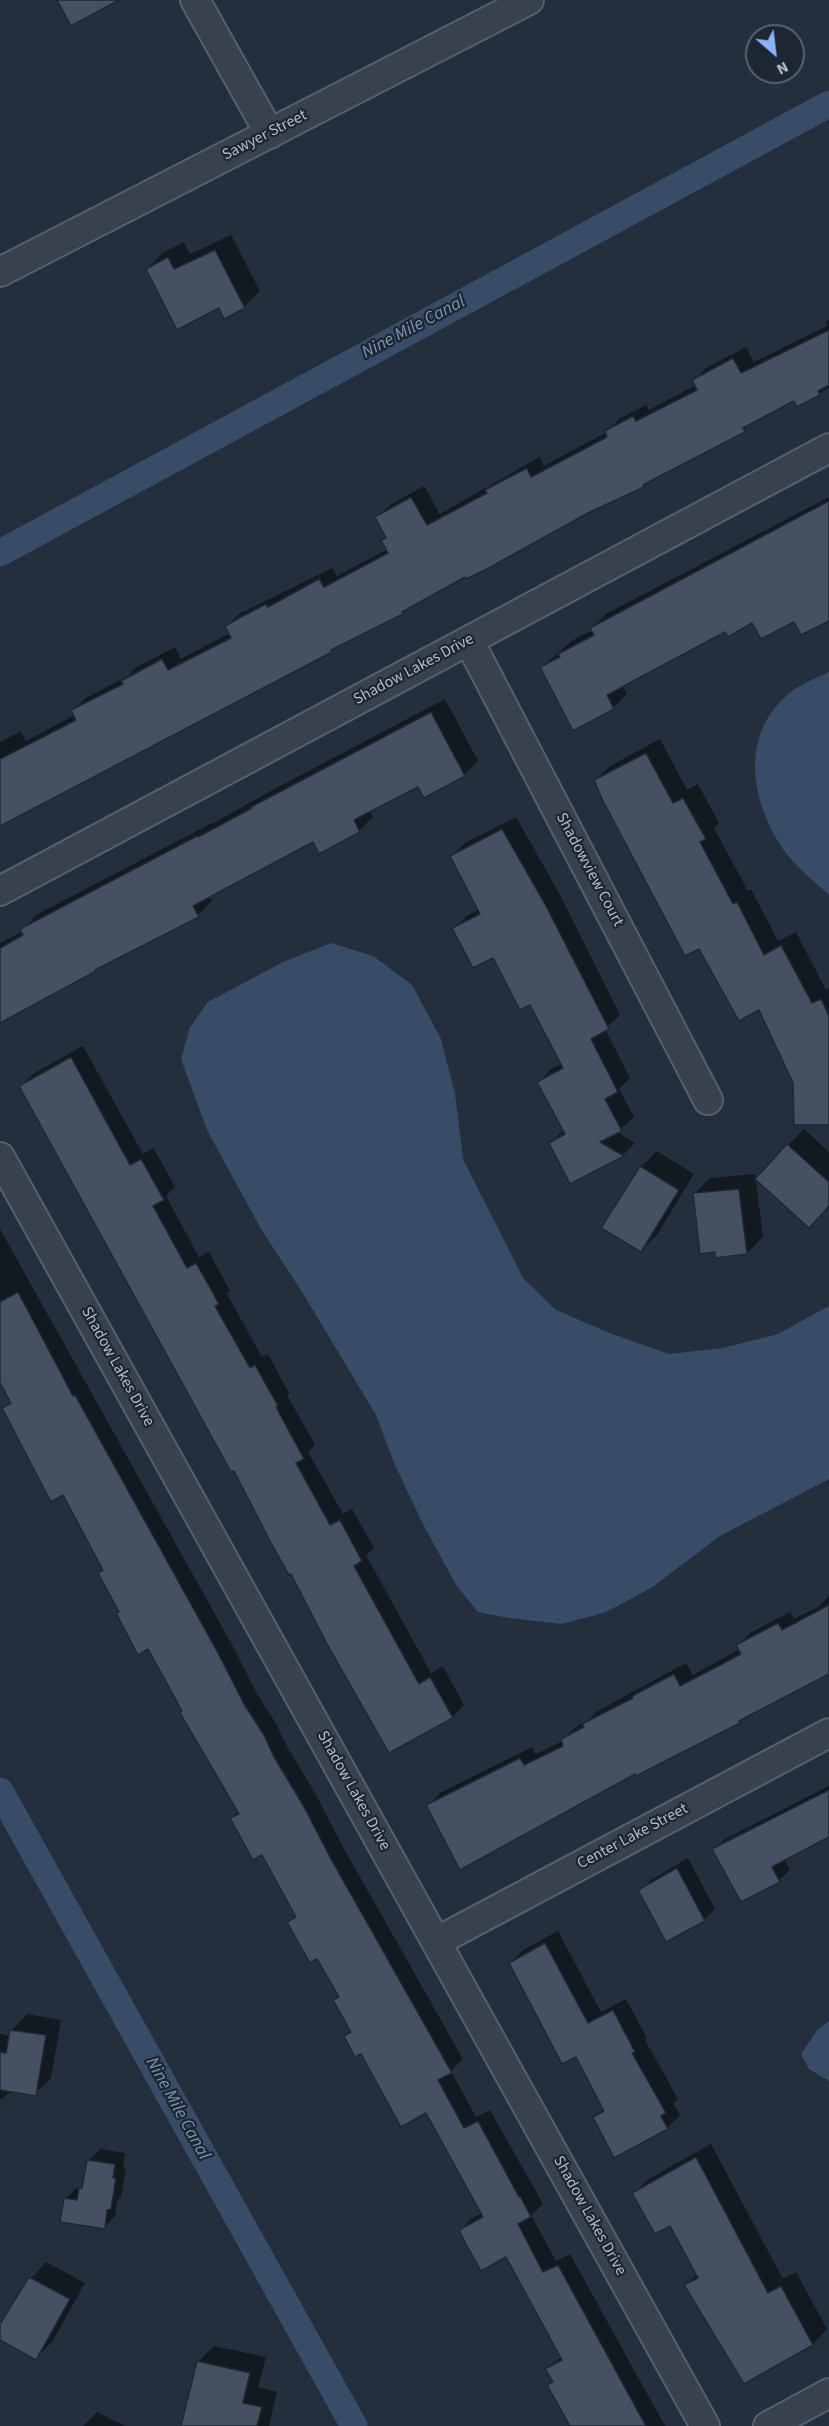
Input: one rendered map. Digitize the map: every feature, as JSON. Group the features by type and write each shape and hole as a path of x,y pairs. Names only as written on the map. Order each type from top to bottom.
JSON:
{"street":[{"path":"195,0 270,134"},
{"name":"Sawyer Street","path":"0,272 529,0"},
{"name":"Shadow Lakes Drive","path":"0,891 829,448"},
{"name":"Shadowview Court","path":"469,641 708,1100"},
{"name":"Shadow Lakes Drive","path":"0,1157 705,2426"},
{"name":"Center Lake Street","path":"436,1942 829,1733"},
{"path":"768,2426 829,2393"}],"water":[{"path":"829,672 829,895 790,859 774,833 764,812 755,769 757,748 763,727 775,708 796,688"},
{"path":"331,943 373,956 412,985 441,1039 455,1094 463,1159 523,1278 556,1310 612,1334 669,1354 723,1348 778,1334 829,1306 829,1479 720,1536 651,1588 606,1612 562,1624 478,1612 456,1585 422,1522 394,1463 376,1415 304,1295 261,1229 207,1130 181,1059 190,1027 208,1002 283,962"},
{"path":"829,2021 829,2081 809,2069 801,2054 818,2029"}],"building":[{"path":"57,0 119,0 71,26"},
{"path":"215,250 245,308 224,319 219,308 177,330 146,269 168,257 174,269"},
{"path":"829,330 829,385 818,391 820,395 797,407 794,401 743,428 745,432 643,485 644,487 588,513 487,569 466,579 465,577 402,612 403,614 0,826 0,759 76,720 71,710 123,684 121,681 162,659 168,670 231,638 225,626 241,617 266,604 268,607 319,579 324,587 388,553 381,540 386,538 375,517 411,497 427,525 487,493 485,490 527,468 531,477 607,437 605,431 633,416 636,421 697,390 692,380 733,358 741,373"},
{"path":"829,501 829,621 801,635 794,622 761,639 752,623 728,637 725,632 607,695 614,709 573,731 540,667 560,657 558,654 594,635 590,628"},
{"path":"431,712 465,776 424,798 418,787 354,820 360,832 319,854 313,842 193,906 199,917 95,970 0,1023 0,948 23,935 20,929"},
{"path":"646,753 673,803 683,798 706,839 700,842 733,904 737,902 764,955 781,945 812,1003 821,999 829,1016 829,1125 794,1125 793,1083 759,1010 739,1021 699,949 685,956 602,799 594,780"},
{"path":"502,829 546,906 609,1029 591,1039 618,1092 605,1099 622,1131 600,1142 624,1156 570,1184 549,1143 565,1134 537,1082 563,1068 530,1005 520,1010 493,958 473,968 452,928 480,914 450,856"},
{"path":"71,1057 130,1165 141,1159 164,1200 153,1206 187,1268 196,1263 219,1304 215,1306 250,1368 255,1365 278,1406 276,1407 304,1459 296,1463 330,1525 340,1520 362,1561 354,1566 419,1684 430,1677 453,1718 389,1753 327,1644 291,1574 289,1575 271,1543 234,1471 231,1472 19,1086"},
{"path":"787,1144 829,1182 829,1206 809,1228 755,1179"},
{"path":"640,1166 679,1190 641,1252 601,1228"},
{"path":"739,1189 747,1254 715,1258 715,1252 700,1254 693,1193"},
{"path":"18,1292 244,1704 264,1735 274,1757 452,2073 438,2080 464,2128 478,2121 520,2196 531,2217 518,2224 543,2272 558,2265 646,2426 570,2426 547,2385 553,2382 545,2369 562,2360 506,2257 481,2271 466,2244 459,2230 483,2217 426,2113 401,2127 361,2054 355,2057 344,2036 351,2032 333,2000 339,1997 317,1959 310,1963 287,1922 296,1917 262,1855 253,1860 230,1818 239,1814 180,1713 182,1711 148,1649 138,1655 98,1573 103,1570 63,1495 51,1502 2,1408 11,1403 0,1383 0,1302"},
{"path":"829,1605 829,1674 739,1721 740,1723 636,1776 635,1774 460,1870 426,1805 520,1758 524,1765 563,1746 561,1739 584,1727 582,1724 633,1698 632,1696 674,1674 680,1686 741,1654 736,1645 778,1623 782,1630"},
{"path":"829,1790 829,1837 772,1867 780,1882 741,1902 712,1849"},
{"path":"677,1868 705,1921 666,1942 638,1890"},
{"path":"545,1943 588,2023 613,2010 635,2052 632,2053 666,2113 661,2116 668,2129 614,2158 593,2117 604,2111 576,2057 562,2064 509,1963"},
{"path":"10,2030 46,2035 36,2096 0,2090 0,2052 6,2053"},
{"path":"696,2157 768,2293 781,2286 813,2345 744,2384 684,2285 698,2278 670,2226 655,2234 632,2193"},
{"path":"87,2160 115,2164 113,2178 116,2178 111,2209 107,2210 105,2229 60,2222 64,2198 77,2200 79,2188 82,2188"},
{"path":"29,2277 70,2299 36,2360 0,2340 0,2324"},
{"path":"197,2361 250,2373 243,2403 262,2407 257,2426 181,2426"}],"waterway":[{"name":"Nine Mile Canal","path":"0,553 829,104"},
{"name":"Nine Mile Canal","path":"0,1791 354,2426"}]}
